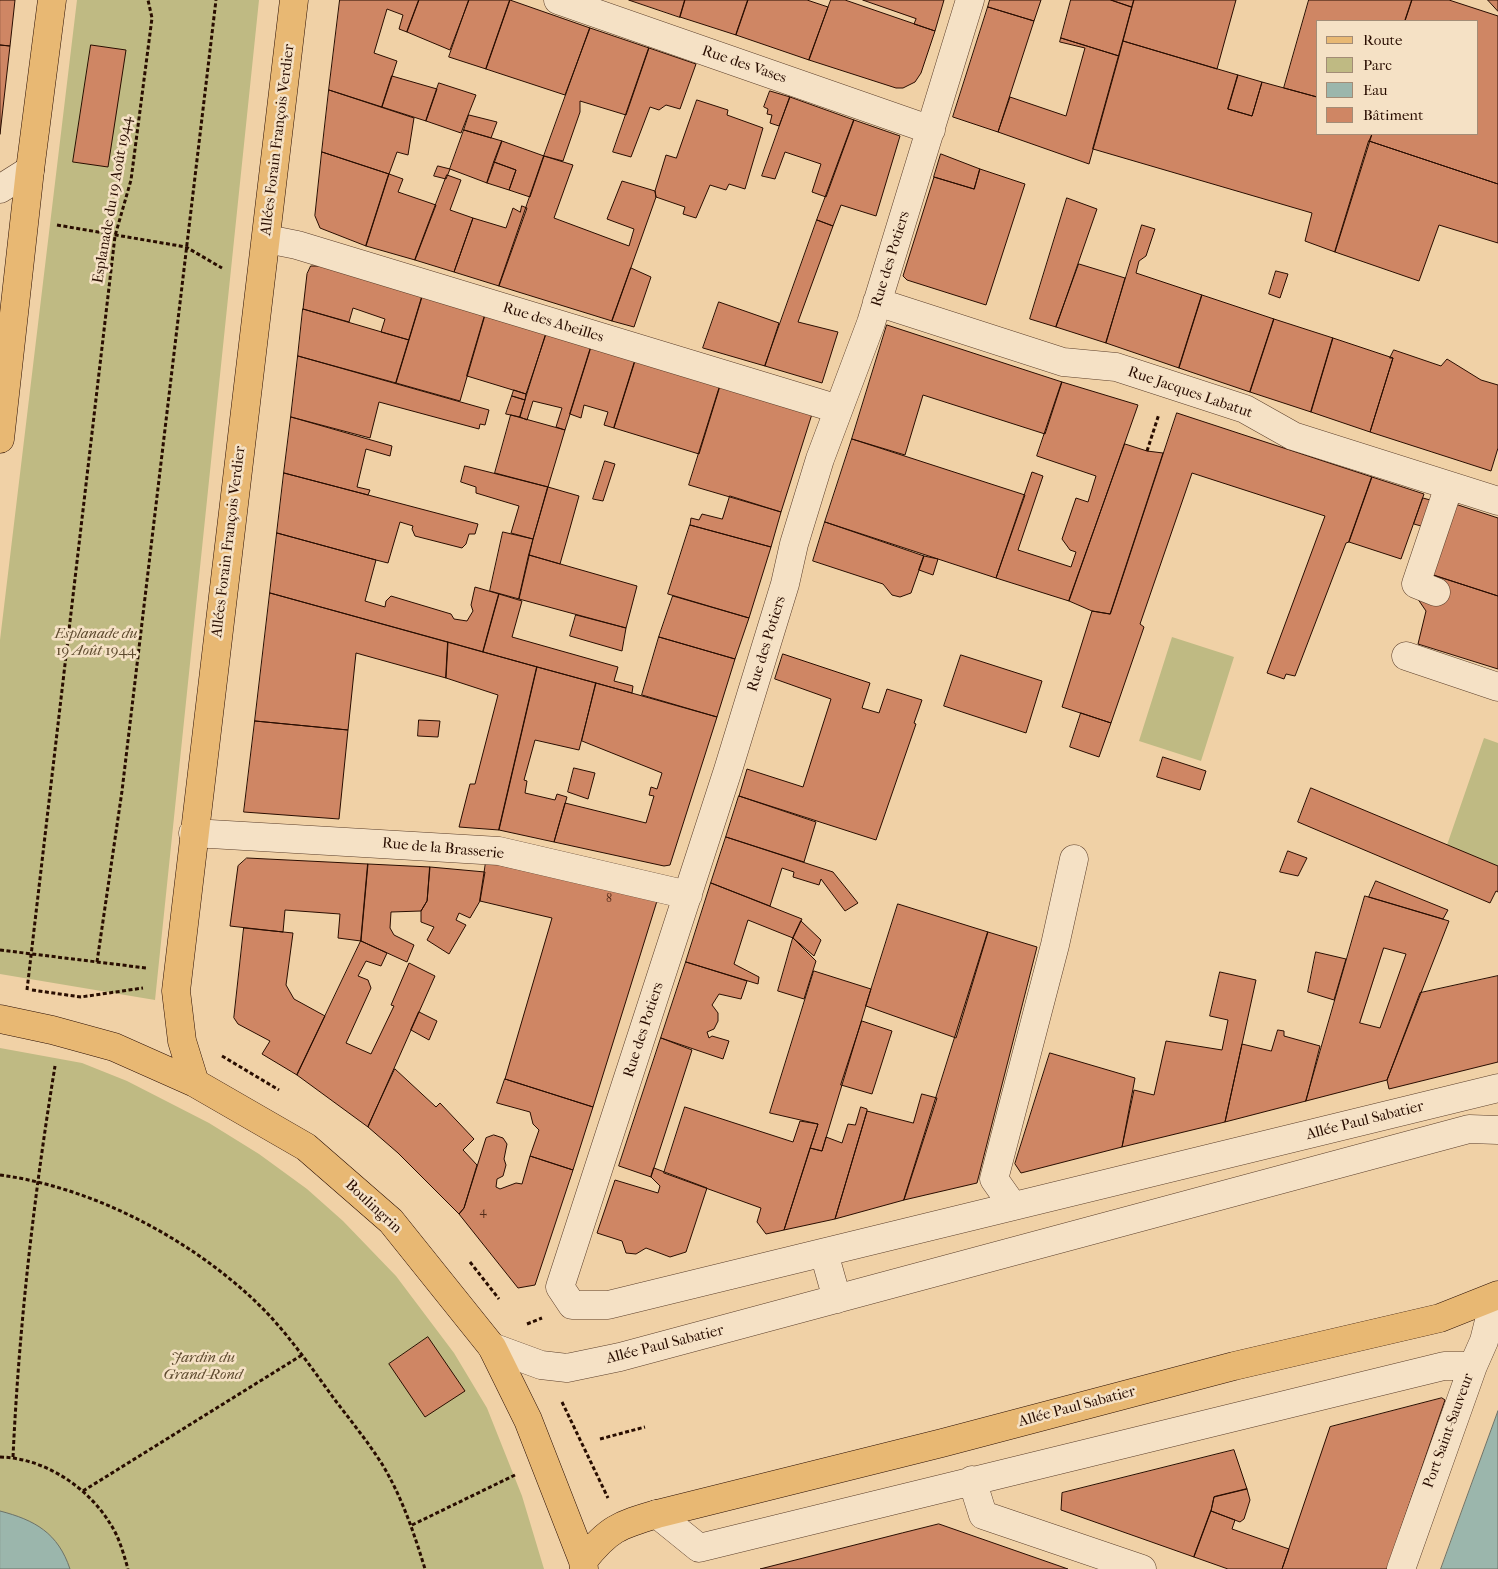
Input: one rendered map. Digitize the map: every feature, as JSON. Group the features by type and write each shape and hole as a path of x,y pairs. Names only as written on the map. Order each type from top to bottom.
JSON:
{"main road":[{"path":"0,439 6,327 30,170 52,0"},
{"name":"Allées Forain François Verdier","path":"195,1083 182,1041 176,991 193,832 267,239 294,0"},
{"name":"Boulingrin","path":"0,1019 52,1030 114,1047 195,1083 306,1147 392,1221 492,1347 528,1420 584,1565"},
{"name":"Allée Paul Sabatier","path":"584,1565 601,1539 617,1527 657,1514 1234,1366 1440,1318 1496,1296"}],"street":[{"name":"Rue des Vases","path":"558,0 931,130"},
{"name":"Rue des Potiers","path":"560,1287 688,895 785,584 794,544 820,459 877,302 970,0"},
{"path":"0,189 30,170"},
{"name":"Rue des Abeilles","path":"267,239 298,245 838,409"},
{"name":"Rue Jacques Labatut","path":"877,302 1063,362 1116,367 1245,408 1293,436 1498,501"},
{"path":"1436,592 1416,584 1449,486"},
{"path":"1406,656 1498,687"},
{"name":"Rue de la Brasserie","path":"193,832 499,851 688,895"},
{"path":"1013,1206 994,1179 1055,945 1074,859"},
{"name":"Allée Paul Sabatier","path":"560,1287 572,1305 608,1305 1498,1088"},
{"name":"Allée Paul Sabatier","path":"492,1347 541,1365 567,1368 620,1357 1470,1129 1498,1130"},
{"path":"824,1253 837,1299"},
{"name":"Port Saint-Sauveur","path":"1400,1569 1473,1366 1484,1341 1496,1296"},
{"path":"657,1514 699,1548 1444,1366 1473,1366"},
{"path":"972,1480 983,1515 1142,1569"}],"path":[{"name":"Esplanade du 19 Août 1944","path":"26,994 115,236 131,180 152,18 148,0"},
{"path":"97,962 122,791 216,0"},
{"path":"53,224 186,247 222,268"},
{"path":"0,950 150,969"},
{"path":"27,989 82,996 107,995 152,986"},
{"path":"13,1457 16,1385 36,1180 56,1058"},
{"path":"0,1175 36,1180 105,1204 171,1237 255,1300 302,1355 382,1465 412,1525 425,1569"},
{"path":"83,1491 302,1355"},
{"path":"541,1365 562,1401 612,1507"},
{"path":"600,1439 646,1427"},
{"path":"0,1457 13,1457 51,1469 83,1491 112,1526 128,1569"},
{"path":"412,1525 521,1472"}],"green space":[{"name":"Esplanade du 19 Août 1944","path":"77,0 259,0 155,1000 0,974 0,640"},
{"path":"1172,637 1234,657 1201,761 1139,741"},
{"path":"1484,738 1498,743 1498,866 1447,845"},
{"name":"Jardin du Grand-Rond","path":"0,1048 82,1063 127,1081 209,1123 259,1154 307,1189 343,1221 396,1276 454,1353 487,1408 522,1496 544,1569 0,1569"}],"water":[{"path":"1498,1411 1498,1569 1441,1569"},
{"path":"0,1511 24,1519 44,1530 59,1546 70,1569 0,1569"}],"building":[{"path":"0,0 15,0 10,46 0,45"},
{"path":"340,0 419,0 407,32 399,29 403,15 387,9 374,53 397,61 382,107 329,90"},
{"path":"419,0 469,0 450,50 407,32"},
{"path":"469,0 510,0 486,69 449,57"},
{"path":"510,0 590,28 565,95 486,69"},
{"path":"629,0 685,0 680,17"},
{"path":"685,0 748,0 736,35 680,17"},
{"path":"748,0 807,0 828,7 809,60 736,35"},
{"path":"831,0 845,0 935,31 921,73 915,82 903,88 896,88 809,60"},
{"path":"863,0 944,0 935,31 914,24 916,19"},
{"path":"990,0 1041,0 1034,21 988,7"},
{"path":"1071,0 1111,0 1132,7 1119,56 1061,38"},
{"path":"1111,0 1134,0 1132,7"},
{"path":"1134,0 1236,0 1217,69 1123,41"},
{"path":"1309,0 1412,0 1405,20 1316,20 1316,97 1284,88"},
{"path":"1412,0 1449,0 1498,16 1498,184 1369,141 1372,135 1478,135 1478,20 1405,20"},
{"path":"1488,0 1498,0 1498,11"},
{"path":"988,7 1034,21 998,132 953,117"},
{"path":"590,28 649,48 626,115 580,101 580,112 563,161 544,156"},
{"path":"1061,38 1119,56 1089,164 998,132 1010,97 1066,116 1085,48 1060,42"},
{"path":"1123,41 1238,75 1228,109 1252,116 1262,82 1316,97 1316,135 1372,135 1335,252 1305,241 1312,213 1093,149"},
{"path":"0,45 10,46 0,134"},
{"path":"91,45 126,50 108,167 73,162"},
{"path":"649,48 696,64 680,109 666,105 659,110 650,107 631,157 613,152"},
{"path":"1238,75 1262,82 1252,116 1228,109"},
{"path":"392,76 437,89 426,121 382,107"},
{"path":"439,83 476,95 461,133 426,121"},
{"path":"329,90 414,118 408,155 397,152 389,174 322,152"},
{"path":"770,91 790,97 779,126 770,123 772,115 767,114 768,109 764,107"},
{"path":"790,97 854,120 826,197 812,192 821,164 785,152 775,179 762,176"},
{"path":"697,100 728,110 727,115 763,128 745,189 729,184 726,190 710,185 696,218 683,214 685,207 656,197 655,191 666,155 676,158"},
{"path":"469,115 497,122 491,138 464,130"},
{"path":"854,120 900,136 876,216 841,205 833,226 817,220"},
{"path":"464,130 502,141 487,183 450,169"},
{"path":"502,141 544,156 530,197 509,190 516,170 494,162"},
{"path":"1369,141 1498,184 1498,243 1439,225 1419,281 1335,252"},
{"path":"322,152 389,174 366,246 320,228 315,216"},
{"path":"941,154 980,169 974,189 934,177"},
{"path":"544,156 573,165 554,218 629,246 634,229 607,219 622,181 655,191 656,197 612,321 499,286"},
{"path":"494,162 516,170 509,190 487,183"},
{"path":"438,166 450,169 446,179 434,176"},
{"path":"980,169 1025,184 986,305 907,280 903,276 934,177 974,189"},
{"path":"389,174 403,179 398,192 436,205 415,260 366,246"},
{"path":"447,175 461,180 450,210 473,218 454,272 415,260"},
{"path":"1067,198 1097,209 1056,327 1030,319"},
{"path":"522,206 527,208 499,286 454,272 473,218 506,228 513,208 520,212"},
{"path":"817,220 833,226 798,322 838,332 822,383 765,366"},
{"path":"1142,225 1155,229 1146,256 1139,261 1136,273 1202,295 1179,368 1106,343"},
{"path":"1079,264 1125,278 1106,343 1056,327"},
{"path":"311,266 322,266 422,297 409,340 381,332 385,319 353,308 349,322 303,309 307,274"},
{"path":"631,268 651,277 634,327 612,321"},
{"path":"1276,271 1288,274 1280,298 1269,294"},
{"path":"1202,295 1274,319 1250,392 1179,368"},
{"path":"422,297 485,315 460,401 396,383"},
{"path":"719,302 779,323 765,366 703,348"},
{"path":"303,309 409,340 396,383 298,356"},
{"path":"485,315 546,334 526,394 467,376"},
{"path":"1274,319 1333,338 1311,412 1250,392"},
{"path":"887,325 1062,382 1045,434 923,395 905,455 852,439"},
{"path":"546,334 591,347 565,430 556,427 562,408 533,401 527,420 520,417"},
{"path":"1333,338 1393,358 1370,432 1311,412"},
{"path":"591,347 635,361 614,428 604,425 608,412 584,405 581,418 570,414"},
{"path":"1394,350 1441,366 1447,359 1481,380 1498,385 1498,448 1491,471 1370,432 1393,358 1390,358"},
{"path":"298,356 489,410 485,425 480,424 479,429 379,402 370,438 291,417"},
{"path":"635,361 720,386 699,454 614,428"},
{"path":"1062,382 1138,405 1069,601 996,578 1032,472 1043,476 1018,550 1071,567 1076,552 1070,550 1062,539 1076,498 1088,502 1096,476 1037,456"},
{"path":"720,386 812,414 781,512 689,485"},
{"path":"514,390 526,394 525,400 512,396"},
{"path":"512,396 525,400 520,417 506,414"},
{"path":"1177,413 1372,477 1349,542 1346,543 1295,676 1286,674 1284,679 1267,673 1325,516 1192,473 1140,624 1144,627 1111,723 1062,707 1092,611 1110,614"},
{"path":"511,415 565,430 548,487 495,473"},
{"path":"291,417 392,446 390,456 366,449 357,487 370,490 368,495 284,473"},
{"path":"852,439 1025,495 996,578 825,522"},
{"path":"1125,444 1147,451 1163,453 1110,614 1092,611 1069,601"},
{"path":"605,461 615,464 603,501 593,499"},
{"path":"465,466 548,487 533,539 511,533 519,506 476,493 476,487 461,482"},
{"path":"284,473 478,524 475,534 469,534 466,544 462,548 415,536 412,529 413,526 400,522 388,563 376,560 277,533"},
{"path":"1372,477 1424,494 1401,559 1349,542"},
{"path":"548,487 579,496 560,564 529,555"},
{"path":"730,496 781,512 771,547 690,525 691,518 699,520 702,514 722,519"},
{"path":"1423,498 1448,505 1428,528 1414,524"},
{"path":"1449,502 1498,518 1498,596 1427,573"},
{"path":"825,522 924,556 911,593 900,597 892,595 883,584 813,561"},
{"path":"690,525 771,547 749,618 668,594"},
{"path":"503,532 533,539 519,599 490,591"},
{"path":"277,533 376,560 365,601 385,607 386,601 391,596 451,614 454,619 467,621 473,611 471,605 475,587 499,594 483,652 270,593"},
{"path":"529,555 637,586 626,628 519,599"},
{"path":"924,556 938,559 933,575 919,570"},
{"path":"1427,573 1498,596 1498,669 1418,644 1426,611 1409,586"},
{"path":"270,593 448,642 446,678 356,653 348,730 255,721"},
{"path":"499,594 522,601 512,637 618,667 614,681 633,686 632,693 483,652"},
{"path":"673,596 749,618 735,659 659,637"},
{"path":"576,615 626,628 622,651 570,636"},
{"path":"659,637 735,659 717,717 642,695"},
{"path":"448,642 537,667 499,830 459,827 470,784 475,784 498,695 446,678"},
{"path":"783,654 870,683 862,708 879,713 887,689 922,700 914,723 916,724 876,840 739,796 747,769 803,787 831,699 775,679"},
{"path":"961,655 1042,681 1026,733 944,706"},
{"path":"537,667 596,683 579,750 535,740 524,780 527,781 525,793 555,800 557,794 567,797 554,842 499,830"},
{"path":"596,683 717,717 670,865 664,866 554,842 565,803 646,823 654,796 649,795 651,787 657,789 662,773 582,741"},
{"path":"1081,713 1111,723 1099,757 1070,747"},
{"path":"419,720 440,721 438,737 418,736"},
{"path":"255,721 348,730 339,819 244,812"},
{"path":"1163,757 1206,771 1200,790 1157,777"},
{"path":"574,768 595,773 588,799 568,792"},
{"path":"1311,788 1498,866 1498,892 1496,891 1490,903 1298,822"},
{"path":"739,796 816,822 804,862 726,837"},
{"path":"726,837 833,872 858,903 845,911 821,879 819,885 793,877 794,872 782,868 770,906 711,883"},
{"path":"1288,851 1307,858 1298,876 1280,872"},
{"path":"247,858 368,864 361,941 338,938 340,914 285,910 283,932 230,926 238,866"},
{"path":"486,862 657,901 593,1107 505,1079 552,918 480,901"},
{"path":"368,864 430,867 427,901 421,911 391,912 390,928 394,935 414,945 407,962 361,941"},
{"path":"430,867 485,872 480,901 470,918 459,913 456,920 466,925 449,954 427,940 434,927 421,922 421,911 427,901"},
{"path":"1376,881 1448,910 1443,919 1369,897"},
{"path":"711,883 802,919 793,938 748,920 734,964 759,977 758,984 686,962"},
{"path":"1365,896 1449,921 1387,1080 1306,1101","holes":["1384,948 1406,954 1380,1028 1360,1023"]},
{"path":"898,904 988,932 956,1038 866,1006"},
{"path":"801,921 821,940 814,956 793,938"},
{"path":"244,928 293,933 286,985 294,999 325,1016 297,1075 262,1054 270,1041 238,1024 234,1018"},
{"path":"988,932 1037,947 977,1183 904,1200"},
{"path":"793,938 816,961 804,999 778,991"},
{"path":"361,941 387,953 381,966 366,961 358,976 368,980 371,988 346,1043 371,1054 394,1006 391,1005 409,963 435,976 368,1127 297,1075"},
{"path":"1316,952 1346,959 1334,1000 1308,992"},
{"path":"686,962 747,981 741,999 719,994 712,1005 718,1013 718,1021 714,1029 707,1032 709,1038 712,1036 729,1041 723,1059 661,1038"},
{"path":"814,971 871,989 822,1151 810,1148 818,1124 770,1113"},
{"path":"1220,972 1256,980 1225,1122 1122,1147 1134,1090 1154,1095 1166,1041 1222,1050 1228,1020 1210,1016"},
{"path":"1498,976 1498,1062 1389,1089 1387,1080 1420,993"},
{"path":"419,1012 437,1021 429,1040 411,1030"},
{"path":"862,1021 892,1031 872,1094 841,1085"},
{"path":"1278,1030 1284,1031 1284,1036 1320,1046 1306,1101 1225,1122 1242,1044 1271,1051"},
{"path":"661,1038 692,1050 651,1177 619,1166"},
{"path":"1050,1053 1135,1078 1122,1147 1021,1173 1015,1164"},
{"path":"395,1069 436,1107 440,1103 474,1139 463,1150 477,1165 464,1208 459,1214 398,1153 368,1127"},
{"path":"505,1079 593,1107 573,1170 530,1156 539,1130 533,1124 530,1112 497,1103"},
{"path":"922,1094 937,1098 904,1200 835,1219 867,1111 913,1123"},
{"path":"685,1107 793,1142 800,1121 818,1124 784,1230 766,1234 757,1222 761,1208 664,1173"},
{"path":"861,1107 867,1109 867,1111 835,1219 784,1230 810,1148 822,1151 826,1137 842,1143 848,1124 855,1125"},
{"path":"494,1135 503,1138 507,1144 504,1159 506,1165 503,1176 497,1179 496,1187 500,1189 516,1183 522,1184 530,1156 573,1170 535,1285 518,1288 459,1214 464,1208 486,1138"},
{"path":"654,1168 707,1188 686,1252 670,1257 646,1248 636,1254 626,1253 622,1241 597,1233 615,1180 658,1193 660,1186 651,1177"},
{"path":"428,1337 465,1391 425,1417 389,1364"},
{"path":"1442,1398 1445,1400 1387,1569 1282,1569 1330,1427"},
{"path":"1234,1450 1247,1489 1214,1497 1211,1511 1194,1557 1061,1510 1062,1493"},
{"path":"1247,1489 1250,1500 1244,1519 1240,1522 1211,1511 1214,1497"},
{"path":"1211,1511 1235,1520 1232,1529 1289,1549 1282,1569 1228,1569 1194,1557"},
{"path":"939,1524 1068,1569 760,1569 902,1533"}]}
